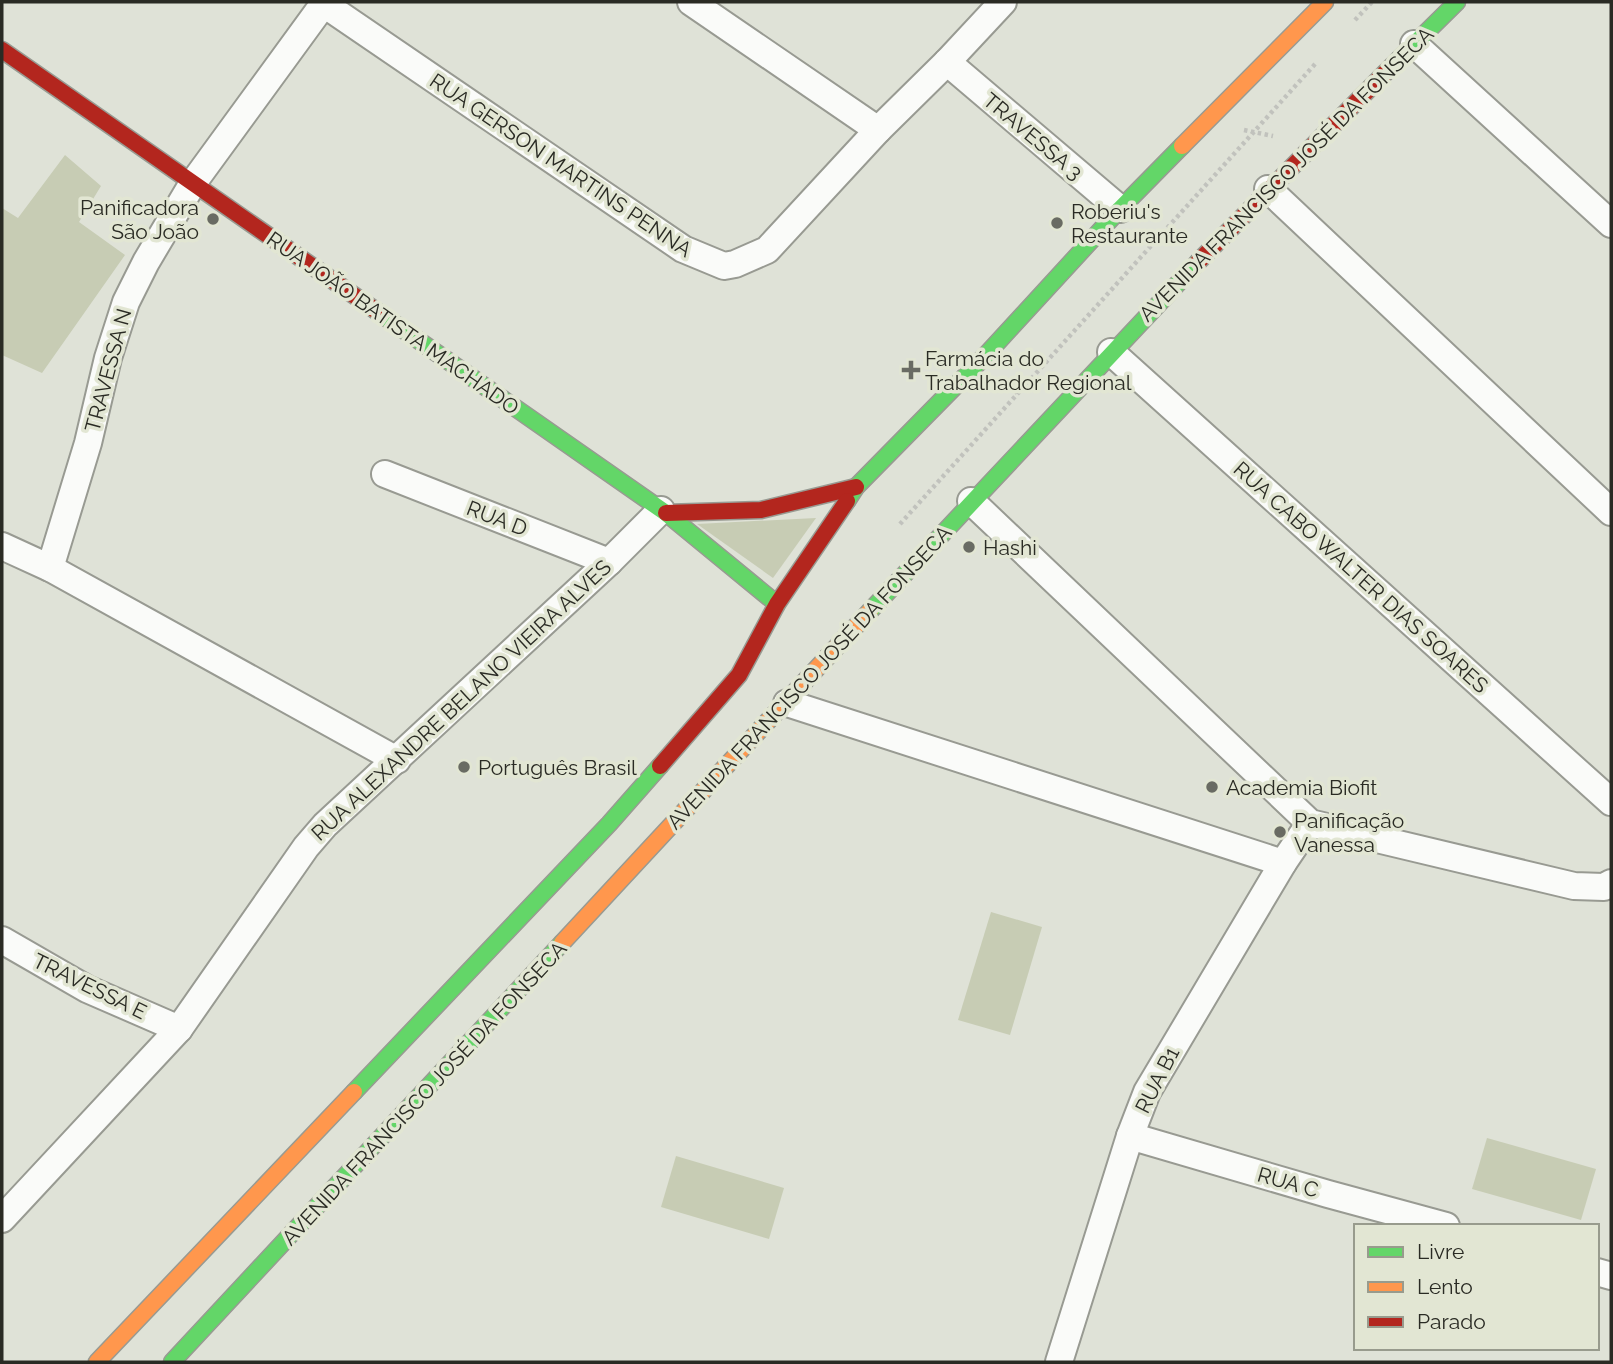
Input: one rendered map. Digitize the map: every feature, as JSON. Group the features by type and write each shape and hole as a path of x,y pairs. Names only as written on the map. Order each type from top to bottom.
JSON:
{"main road":[{"path":"97,1362 609,824 739,675 777,604 856,487 985,356 1120,209 1325,2"},
{"name":"AVENIDA FRANCISCO JOSÉ DA FONSECA","path":"172,1362 1111,352 1268,188 1457,2"},
{"name":"RUA JOÃO BATISTA MACHADO","path":"2,50 663,511 777,604"},
{"path":"663,511 761,510 856,487"}],"street":[{"path":"691,2 878,130"},
{"name":"RUA GERSON MARTINS PENNA","path":"324,3 683,250 724,266 767,250 878,130 1003,2"},
{"name":"TRAVESSA N","path":"50,568 88,443 108,358 126,302 146,262 193,183 324,3"},
{"path":"1414,44 1611,224"},
{"name":"TRAVESSA 3","path":"947,62 1120,209"},
{"path":"1268,188 1611,512"},
{"name":"RUA CABO WALTER DIAS SOARES","path":"1111,352 1611,803"},
{"name":"RUA D","path":"385,474 609,562"},
{"path":"971,501 1310,823 1574,886 1604,887 1611,883"},
{"name":"RUA ALEXANDRE BELANO VIEIRA ALVES","path":"2,1219 179,1029 306,846 351,800 663,511"},
{"path":"2,546 50,568 397,760"},
{"path":"787,703 1283,863"},
{"name":"RUA B1","path":"1059,1362 1130,1136 1147,1092 1283,863 1310,823"},
{"name":"TRAVESSA E","path":"2,940 87,989 179,1029"},
{"name":"RUA C","path":"1130,1136 1439,1224"}],"path":[{"path":"1354,22 1372,2"},
{"path":"898,527 1317,62"},
{"path":"1204,123 1288,140 1301,156"},
{"path":"985,356 1018,394 1047,421"}],"green space":[{"path":"65,155 101,186 79,222 125,255 42,373 2,355 2,208 18,218"},
{"path":"816,518 773,578 697,524"},
{"path":"991,912 1042,927 1010,1035 958,1020"},
{"path":"1487,1138 1596,1169 1581,1220 1472,1189"},
{"path":"676,1156 784,1188 769,1239 661,1207"}],"traffic: fast":[{"path":"1385,73 1457,2"},
{"path":"847,501 856,487 985,356 1120,209 1182,146"},
{"path":"870,611 1198,262"},
{"path":"375,310 666,513 777,604"},
{"path":"354,1092 609,824 660,766"},
{"path":"172,1362 562,943"}],"traffic: slow":[{"path":"1182,146 1325,2"},
{"path":"562,943 870,611"},
{"path":"97,1362 354,1092"}],"traffic: jam":[{"path":"2,50 375,310"},
{"path":"1198,262 1385,73"},
{"path":"666,513 761,510 856,487"},
{"path":"660,766 739,675 777,604 847,501"}],"place":[{"name":"Panificadora São João","path":"213,219"},
{"name":"Roberiu's Restaurante","path":"1057,223"},
{"name":"Farmácia do Trabalhador Regional","path":"911,370"},
{"name":"Hashi","path":"969,547"},
{"name":"Português Brasil","path":"464,767"},
{"name":"Academia Biofit","path":"1212,787"},
{"name":"Panificação Vanessa","path":"1280,832"}]}
